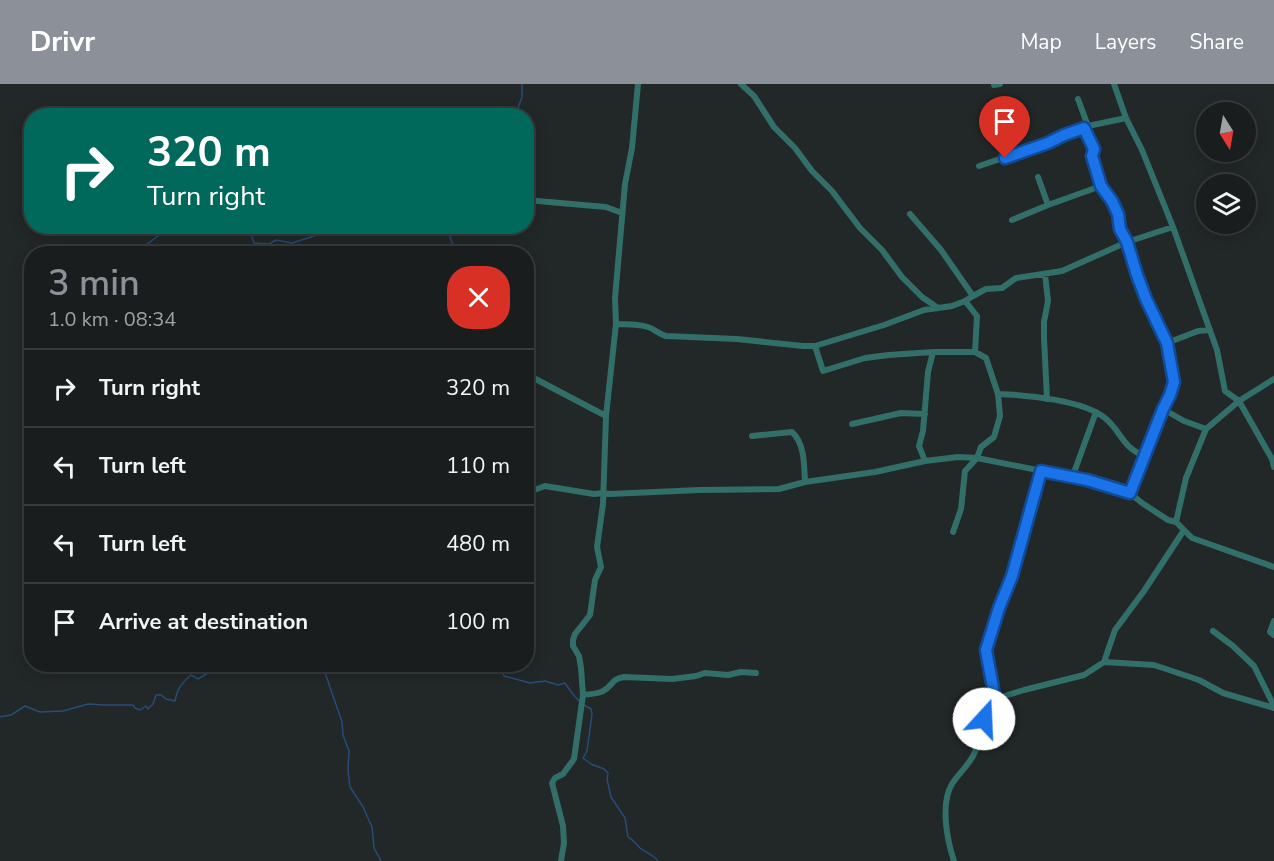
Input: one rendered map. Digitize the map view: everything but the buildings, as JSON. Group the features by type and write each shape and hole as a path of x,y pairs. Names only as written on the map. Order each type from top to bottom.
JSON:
{"street":[{"path":"561,861 564,843 563,826 552,783 555,778 563,774 574,759 583,695 582,668 573,646 573,640 574,634 590,615 595,580 601,567 597,547 602,512 606,416 616,324 615,298 625,184 632,148 638,84"},
{"path":"741,84 754,96 774,127 832,191 902,277 922,297 939,308"},
{"path":"1114,84 1126,118 1142,150 1173,227 1217,350 1225,390 1239,401 1272,459 1274,467"},
{"path":"1078,99 1094,149 1092,156 1101,186 1118,214 1120,229 1127,242 1146,299 1167,343 1174,382 1130,493"},
{"path":"979,166 1048,143 1086,127 1126,118"},
{"path":"1038,177 1048,205"},
{"path":"1012,220 1101,186"},
{"path":"534,201 606,207 622,213"},
{"path":"910,214 941,250 973,296"},
{"path":"616,324 651,327 666,336 815,346 924,310 965,302 986,289 1002,288 1016,278 1062,271 1127,242 1173,227"},
{"path":"1045,274 1048,301 1044,322 1047,399"},
{"path":"965,302 977,316 975,352"},
{"path":"1167,343 1198,331 1210,330"},
{"path":"815,346 823,371 865,358 933,352 975,352 986,358 998,394 1000,416 994,437 981,447 977,458 965,471 961,509 954,532"},
{"path":"925,461 919,446 923,431 928,372 933,352"},
{"path":"534,378 606,416"},
{"path":"1176,522 1186,478 1206,429 1239,401 1274,379"},
{"path":"998,394 1079,404 1105,418 1134,452 1145,456"},
{"path":"1163,409 1184,421 1206,429"},
{"path":"1072,478 1096,412"},
{"path":"852,424 901,413 925,414"},
{"path":"752,436 792,432 799,438 805,482"},
{"path":"534,490 545,486 594,494 610,494 779,489 805,482 874,472 925,461 958,457 977,458 1087,480 1130,493 1168,520 1176,522 1192,538 1274,567"},
{"path":"995,699 986,650 1012,576 1041,471"},
{"path":"1104,662 1115,630 1184,530"},
{"path":"1274,621 1270,632 1274,635"},
{"path":"1213,631 1254,666 1274,707"},
{"path":"954,861 948,843 947,797 951,785 974,756 991,701 995,699 1084,675 1104,662 1154,665 1199,680 1223,693 1274,707"},
{"path":"583,695 603,692 617,678 624,677 672,679 705,673 728,675 741,672 756,673"}],"waterway":[{"path":"518,108 522,97 522,84"},
{"path":"145,246 163,234"},
{"path":"251,234 254,243 269,244 276,240 292,243 316,234"},
{"path":"450,234 453,246"},
{"path":"0,717 11,715 25,706 40,712 63,711 88,704 133,705 140,710 146,706 148,709 153,704 156,695 175,701 180,686 185,680 191,675 198,679 209,672"},
{"path":"325,672 342,722 343,735 349,751 350,787 372,827 374,848 381,861"},
{"path":"502,672 504,676 530,683 545,681 558,685 565,683 580,702"},
{"path":"584,705 591,709 592,714 587,751 583,758 608,773 611,797 625,818 628,837 658,861"}],"route":[{"path":"984,719 991,701 995,699 986,650 1012,576 1041,471 1087,480 1130,493 1174,382 1167,343 1146,299 1127,242 1120,229 1118,214 1101,186 1092,156 1094,149 1084,128 1005,158"}]}
